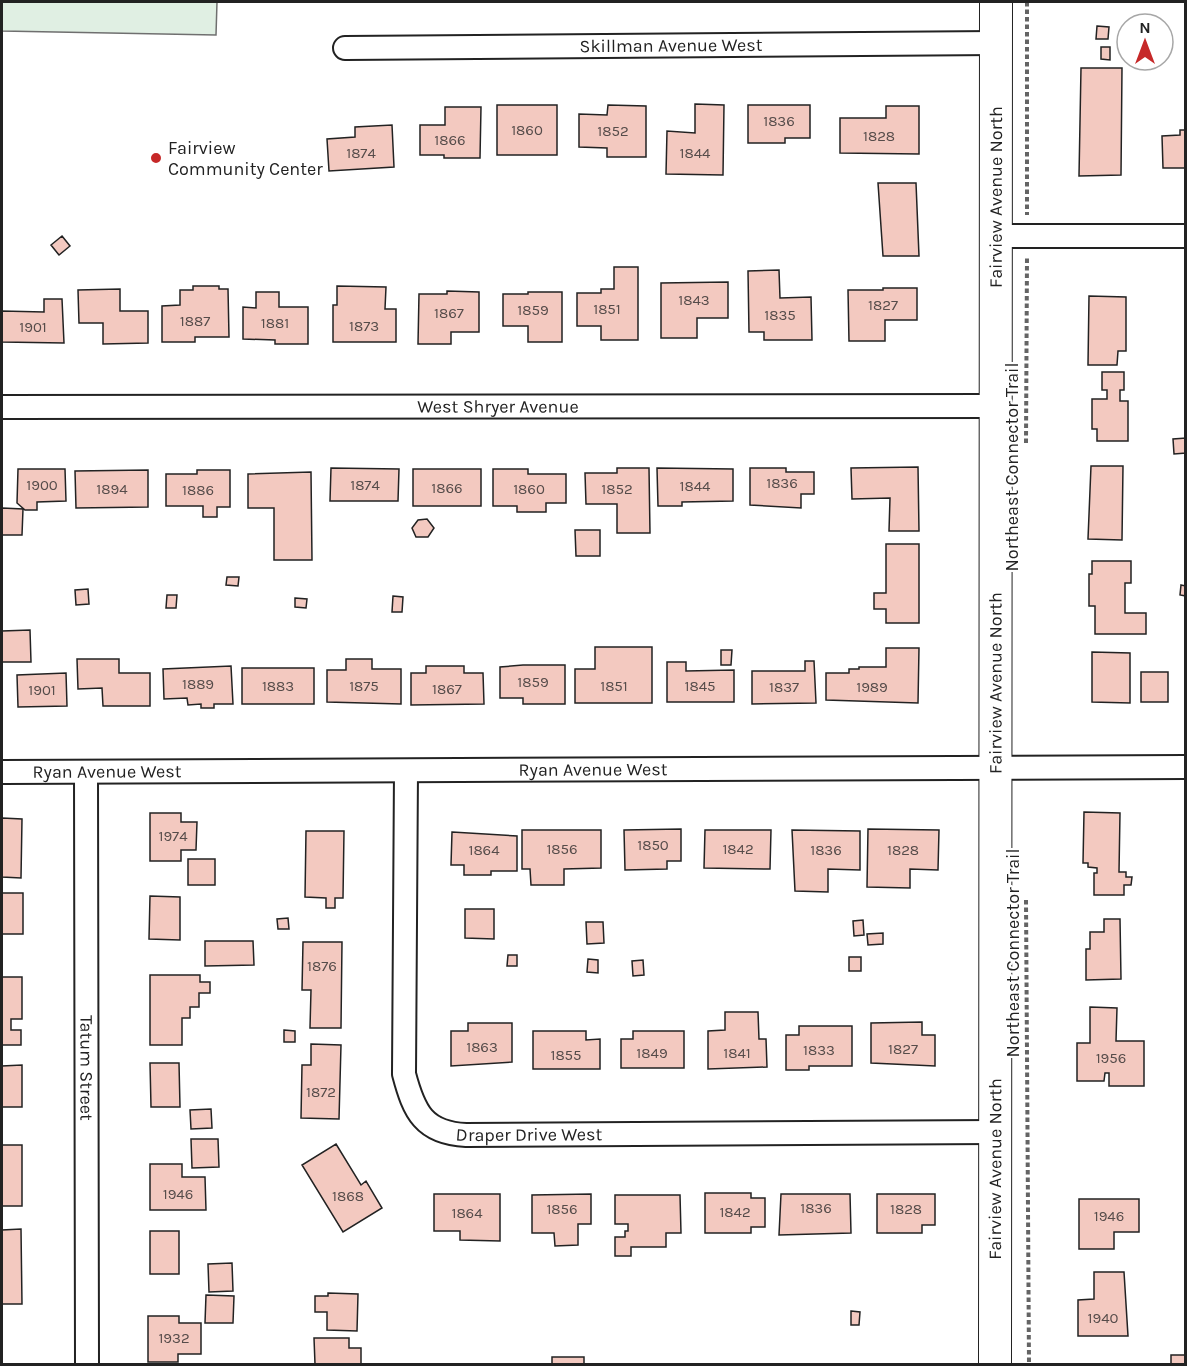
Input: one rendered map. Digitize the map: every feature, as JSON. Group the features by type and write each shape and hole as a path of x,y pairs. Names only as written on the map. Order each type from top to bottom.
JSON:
{"street":[{"name":"Fairview Avenue North","path":"995,1365 996,2"},
{"name":"Skillman Avenue West","path":"345,48 996,44"},
{"path":"996,236 1185,236"},
{"name":"West Shryer Avenue","path":"2,408 996,406"},
{"name":"Ryan Avenue West","path":"2,772 1185,767"},
{"name":"Draper Drive West","path":"406,771 404,1074 417,1113 430,1125 445,1133 466,1135 994,1132"},
{"name":"Tatum Street","path":"86,772 87,1365"}],"path":[{"name":"Northeast Connector Trail","path":"1026,447 1027,2"},
{"name":"Northeast Connector Trail","path":"1026,899 1029,1365"}],"green space":[{"path":"2,2 217,2 216,35 2,31"}],"building":[{"path":"1097,26 1109,27 1108,39 1096,39"},
{"path":"1101,47 1110,47 1110,60 1101,59"},
{"path":"1081,68 1115,68 1115,72 1122,72 1121,175 1079,176"},
{"path":"695,104 724,105 723,175 666,174 667,131 695,133"},
{"path":"497,105 557,105 557,155 497,155"},
{"path":"608,105 646,106 646,157 607,157 607,148 579,147 579,114 607,115"},
{"path":"748,105 810,105 810,138 785,138 785,143 748,143"},
{"path":"886,106 919,106 919,154 840,153 840,118 886,118"},
{"path":"445,107 481,107 480,158 420,155 420,125 445,125"},
{"path":"392,125 394,167 329,171 327,139 355,137 355,127"},
{"path":"1180,130 1186,130 1186,168 1163,168 1162,136 1180,135"},
{"path":"878,183 916,183 919,256 883,256"},
{"path":"62,236 70,246 59,255 51,245"},
{"path":"614,267 638,267 638,340 601,340 601,326 577,326 577,293 601,293 601,289 614,289"},
{"path":"779,270 780,298 811,297 812,340 764,340 764,332 749,332 748,271"},
{"path":"728,282 728,318 697,318 697,338 661,338 661,283"},
{"path":"193,286 219,286 219,289 228,289 229,337 195,337 195,342 162,342 162,306 180,305 180,290 193,290"},
{"path":"337,286 386,287 385,309 396,309 396,342 333,342 333,305 337,305"},
{"path":"883,288 917,288 917,320 885,320 885,341 849,341 848,290 883,290"},
{"path":"120,289 120,311 148,311 148,343 103,344 103,323 79,323 78,290"},
{"path":"447,291 479,292 479,332 451,332 451,344 418,344 419,294 447,294"},
{"path":"256,292 279,292 279,307 308,307 308,344 275,344 275,340 243,339 243,307 256,308"},
{"path":"528,292 562,292 562,342 528,342 528,326 503,326 503,294 528,294"},
{"path":"1089,296 1126,297 1126,351 1118,351 1117,365 1088,365"},
{"path":"44,299 62,299 64,343 2,342 2,311 44,312"},
{"path":"1102,372 1124,372 1124,390 1120,390 1120,401 1128,401 1128,441 1097,441 1097,429 1092,429 1092,399 1107,399 1107,390 1102,390"},
{"path":"1186,438 1186,453 1174,454 1173,439"},
{"path":"1091,466 1123,466 1122,540 1088,539"},
{"path":"918,467 919,531 889,531 890,498 852,499 851,468"},
{"path":"331,468 399,469 398,501 330,501"},
{"path":"617,468 649,468 650,533 617,533 617,504 586,504 585,473 617,473"},
{"path":"657,468 733,469 733,501 682,502 682,506 658,506"},
{"path":"750,468 786,468 786,472 814,472 814,494 801,494 801,508 750,505"},
{"path":"18,469 65,469 66,501 37,502 37,510 25,510 17,503"},
{"path":"413,469 481,469 481,506 413,506"},
{"path":"493,469 528,469 528,474 566,474 566,503 546,503 546,512 517,512 517,506 493,506"},
{"path":"148,470 148,507 76,508 75,471"},
{"path":"197,470 230,470 230,507 217,507 217,517 203,517 203,506 166,506 166,474 197,474"},
{"path":"311,472 312,560 274,560 274,508 248,508 248,474"},
{"path":"2,508 23,509 22,535 2,535"},
{"path":"427,519 434,528 428,537 416,537 412,528 418,520"},
{"path":"575,530 600,530 600,556 576,556"},
{"path":"886,544 919,544 919,623 886,623 886,609 874,609 874,593 886,593"},
{"path":"1092,561 1131,561 1131,583 1125,583 1125,613 1146,613 1146,634 1095,634 1095,606 1089,606 1089,574 1092,574"},
{"path":"227,577 239,577 238,586 226,585"},
{"path":"1181,585 1186,586 1186,596 1180,595"},
{"path":"88,589 89,604 76,605 75,590"},
{"path":"167,595 177,595 176,608 166,608"},
{"path":"393,596 403,597 402,612 392,612"},
{"path":"295,598 307,599 306,608 295,607"},
{"path":"30,630 31,662 2,662 2,631"},
{"path":"595,647 652,647 652,703 575,703 575,669 595,669"},
{"path":"886,648 919,648 918,703 826,700 826,673 849,673 849,669 859,669 859,667 886,667"},
{"path":"721,650 732,650 731,665 721,665"},
{"path":"1092,652 1130,653 1130,703 1092,702"},
{"path":"77,659 119,659 119,673 150,673 150,706 103,706 102,688 78,689"},
{"path":"346,659 372,659 372,669 401,669 401,704 327,702 327,670 346,670"},
{"path":"805,661 814,661 816,703 752,704 752,671 805,671"},
{"path":"667,662 686,662 686,671 734,670 734,702 667,702"},
{"path":"565,665 565,704 523,704 523,698 500,698 500,667"},
{"path":"231,666 233,704 214,704 214,708 201,708 201,704 188,705 187,698 164,699 163,669"},
{"path":"426,666 464,666 464,673 483,673 484,704 411,705 411,673 426,673"},
{"path":"242,668 314,668 314,704 242,704"},
{"path":"1141,672 1168,672 1168,702 1141,702"},
{"path":"66,673 67,706 18,707 17,675"},
{"path":"1084,812 1120,813 1119,872 1126,872 1126,877 1132,877 1131,885 1124,885 1124,895 1094,895 1094,873 1097,873 1097,868 1088,867 1088,863 1083,863"},
{"path":"150,813 181,813 181,822 197,822 196,850 181,850 181,861 150,861"},
{"path":"2,818 22,819 21,878 2,877"},
{"path":"681,829 681,861 667,861 667,869 625,870 624,830"},
{"path":"868,829 939,830 938,870 910,869 910,888 867,887"},
{"path":"522,830 601,830 601,868 564,869 564,885 531,885 530,869 522,869"},
{"path":"705,830 771,830 770,869 704,868"},
{"path":"792,830 860,831 860,870 828,869 828,892 795,891"},
{"path":"306,831 344,831 343,898 335,898 335,908 326,908 326,898 305,897"},
{"path":"452,832 517,836 517,871 491,871 491,875 464,875 464,865 451,865"},
{"path":"188,859 215,859 215,885 188,885"},
{"path":"2,893 23,893 23,934 2,934"},
{"path":"150,896 180,897 180,940 149,939"},
{"path":"465,909 494,909 494,939 465,938"},
{"path":"288,918 289,929 278,929 277,919"},
{"path":"1104,919 1120,919 1121,979 1086,980 1086,949 1090,949 1090,932 1104,932"},
{"path":"863,920 864,935 854,936 853,921"},
{"path":"586,922 603,922 604,943 587,944"},
{"path":"883,933 883,944 868,945 867,934"},
{"path":"205,941 253,941 254,965 205,966"},
{"path":"303,942 342,942 341,1028 310,1028 311,990 302,990"},
{"path":"508,955 517,955 517,966 507,966"},
{"path":"849,957 861,957 861,971 849,971"},
{"path":"588,959 598,960 598,973 587,972"},
{"path":"643,960 644,975 633,976 632,961"},
{"path":"150,975 200,975 200,982 210,982 210,993 199,993 199,1007 190,1007 190,1018 182,1018 182,1045 150,1045"},
{"path":"2,977 22,977 22,1019 11,1019 11,1030 21,1030 21,1045 2,1045"},
{"path":"1090,1007 1117,1008 1116,1041 1144,1041 1144,1086 1109,1086 1109,1073 1105,1073 1104,1081 1077,1081 1077,1043 1090,1043"},
{"path":"725,1012 758,1012 759,1039 766,1039 767,1067 708,1069 708,1031 725,1030"},
{"path":"922,1022 922,1035 935,1035 935,1066 871,1063 871,1023"},
{"path":"468,1023 512,1023 512,1062 451,1066 451,1031 468,1031"},
{"path":"799,1026 852,1026 852,1066 809,1066 809,1070 786,1070 786,1035 799,1035"},
{"path":"284,1030 295,1031 295,1042 284,1042"},
{"path":"533,1031 586,1031 586,1040 600,1039 600,1069 533,1069"},
{"path":"633,1031 684,1031 684,1068 621,1068 621,1039 633,1039"},
{"path":"311,1044 341,1045 339,1119 301,1118 302,1065 311,1065"},
{"path":"150,1063 179,1063 180,1107 151,1107"},
{"path":"22,1065 22,1107 2,1107 2,1066"},
{"path":"211,1109 212,1128 191,1129 190,1110"},
{"path":"191,1139 218,1139 219,1167 192,1168"},
{"path":"336,1144 361,1185 366,1181 382,1208 343,1232 302,1165"},
{"path":"2,1145 22,1145 22,1206 2,1206"},
{"path":"150,1164 182,1164 182,1177 205,1177 206,1210 150,1210"},
{"path":"705,1193 751,1193 751,1198 765,1198 765,1227 751,1227 751,1233 705,1233"},
{"path":"434,1194 500,1194 500,1241 460,1240 460,1231 434,1231"},
{"path":"591,1194 591,1224 578,1224 578,1245 555,1246 554,1233 532,1233 532,1195"},
{"path":"781,1194 850,1194 851,1233 779,1235"},
{"path":"877,1194 935,1194 935,1225 922,1225 922,1233 877,1233"},
{"path":"615,1195 680,1195 681,1233 666,1233 666,1247 631,1247 631,1256 615,1256 615,1237 625,1237 628,1224 615,1224"},
{"path":"1079,1199 1139,1199 1139,1232 1114,1232 1114,1249 1079,1249"},
{"path":"21,1229 22,1304 2,1304 2,1230"},
{"path":"150,1231 179,1231 179,1274 150,1274"},
{"path":"232,1263 233,1291 209,1292 208,1264"},
{"path":"1094,1272 1124,1272 1128,1336 1078,1336 1078,1300 1094,1299"},
{"path":"328,1293 358,1294 357,1331 327,1330 327,1312 315,1312 315,1296 328,1296"},
{"path":"206,1295 234,1296 233,1323 205,1323"},
{"path":"851,1311 860,1312 859,1325 851,1325"},
{"path":"148,1316 179,1316 179,1323 201,1323 201,1354 178,1354 178,1362 148,1362"},
{"path":"314,1338 349,1338 349,1348 361,1348 361,1364 315,1364"},
{"path":"1171,1355 1186,1355 1186,1364 1171,1364"},
{"path":"552,1357 584,1357 584,1364 552,1364"}],"place":[{"name":"Fairview Community Center","path":"156,158"}]}
